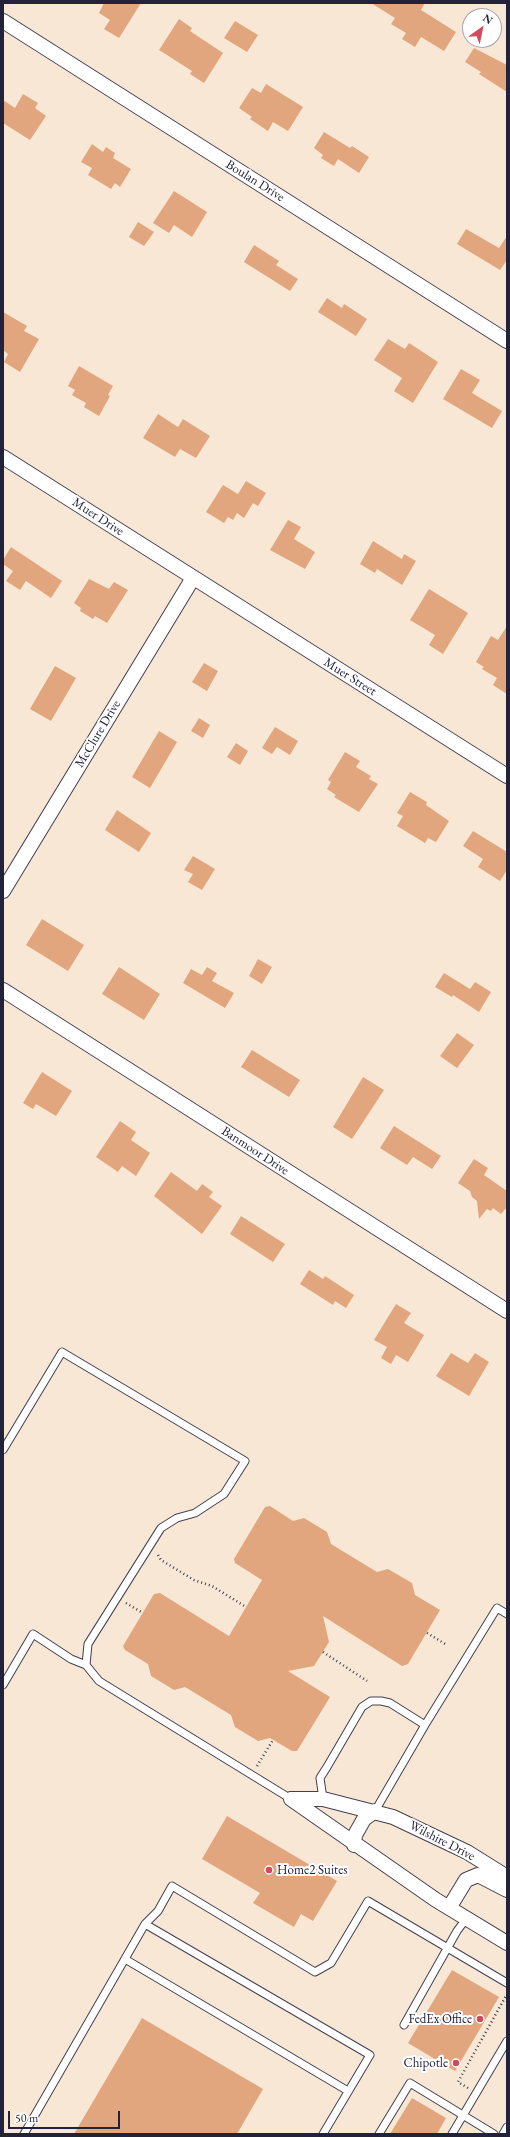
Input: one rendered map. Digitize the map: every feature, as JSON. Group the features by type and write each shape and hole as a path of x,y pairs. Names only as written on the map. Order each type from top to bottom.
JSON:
{"street":[{"name":"Boulan Drive","path":"3,21 507,341"},
{"name":"Muer Drive","path":"3,457 193,578"},
{"name":"Muer Street","path":"193,578 507,776"},
{"name":"McClure Drive","path":"3,891 193,578"},
{"name":"Banmoor Drive","path":"3,990 507,1311"},
{"name":"Wilshire Drive","path":"291,1799 323,1799 375,1811 436,1835 507,1877"},
{"path":"291,1799 354,1845 449,1908 507,1943"},
{"path":"354,1845 355,1835 364,1819 375,1811"},
{"name":"Wilshire Drive","path":"449,1908 466,1880 478,1875 507,1890"}],"lane":[{"path":"3,1450 62,1352 246,1461 224,1494 195,1513 177,1518 161,1528 88,1644 86,1665"},
{"path":"375,1811 424,1725 497,1608 507,1614"},
{"path":"3,1685 33,1634 71,1659 86,1665 99,1681 291,1799"},
{"path":"323,1799 320,1778 362,1707 371,1701 390,1703 424,1725"},
{"path":"24,2134 145,1924 158,1911 172,1886 316,1972 331,1963 368,1901 507,1983"},
{"path":"404,2025 466,1918"},
{"path":"145,1924 370,2055 322,2134"},
{"path":"125,1959 348,2091"},
{"path":"452,2134 507,2041"},
{"path":"379,2134 410,2084 494,2134"},
{"path":"503,2134 507,2127"}],"path":[{"path":"158,1555 161,1560 194,1580 212,1586 246,1607"},
{"path":"124,1601 143,1613"},
{"path":"427,1633 446,1645"},
{"path":"322,1652 367,1681"},
{"path":"257,1766 273,1740"},
{"path":"465,2092 468,2088 458,2082 507,1994"}],"building":[{"path":"104,3 141,3 119,38 104,29 110,20 99,13"},
{"path":"371,3 425,3 421,10 456,32 444,51 421,37 415,47 402,39 406,33 391,24 395,18"},
{"path":"179,19 192,28 190,31 223,53 204,83 190,74 192,71 159,50"},
{"path":"235,21 258,35 247,52 224,38"},
{"path":"474,48 507,65 507,92 479,74 481,72 465,62"},
{"path":"266,84 303,107 288,131 273,122 268,131 250,119 252,117 239,108 252,88 261,93"},
{"path":"23,94 38,103 35,108 46,116 30,140 3,123 3,100 15,108"},
{"path":"324,132 350,148 352,146 369,157 359,173 338,159 334,166 321,158 323,155 314,148"},
{"path":"92,144 103,152 106,147 115,153 113,158 131,169 120,187 115,183 111,189 88,175 92,168 81,162"},
{"path":"174,191 207,212 192,237 174,225 169,233 153,223"},
{"path":"138,222 154,232 144,246 129,237"},
{"path":"466,229 499,248 507,236 507,260 500,270 457,244"},
{"path":"254,245 279,261 276,265 298,279 290,291 244,262"},
{"path":"327,298 342,308 344,304 367,319 356,336 318,312"},
{"path":"3,312 27,326 24,331 39,339 20,372 4,362 8,354 3,350"},
{"path":"388,339 405,349 409,343 438,362 413,403 394,391 402,378 374,360"},
{"path":"79,366 113,386 108,395 110,396 99,416 84,407 86,403 72,395 75,390 68,386"},
{"path":"461,369 480,380 472,393 502,411 492,428 443,399"},
{"path":"158,414 178,427 183,419 210,436 196,458 180,449 175,457 143,438"},
{"path":"246,481 266,493 258,506 253,503 244,518 237,513 233,520 228,517 224,523 206,512 223,485 238,494"},
{"path":"288,520 301,527 294,539 315,552 305,569 270,550"},
{"path":"373,541 402,559 404,554 416,561 402,585 377,569 375,573 360,564"},
{"path":"11,547 62,581 51,598 26,581 20,590 6,581 13,571 3,564 3,560"},
{"path":"89,579 109,589 114,582 128,590 107,623 95,616 93,619 80,611 81,608 74,603"},
{"path":"429,589 468,613 443,654 429,645 435,635 410,620"},
{"path":"507,626 507,694 493,685 497,678 482,669 484,667 476,662 491,636 498,640"},
{"path":"204,663 218,671 207,691 192,682"},
{"path":"55,666 76,678 51,721 30,709"},
{"path":"199,718 210,725 203,738 191,731"},
{"path":"275,727 298,741 290,755 277,747 272,754 262,748"},
{"path":"159,731 177,742 150,788 132,777"},
{"path":"236,743 248,751 240,765 227,757"},
{"path":"345,752 360,761 356,767 371,776 369,779 378,784 359,812 334,797 336,795 327,789 331,782 328,780"},
{"path":"410,792 427,802 426,805 449,821 436,842 428,838 425,843 397,826 403,816 397,813"},
{"path":"117,810 151,833 139,852 105,830"},
{"path":"473,831 507,852 507,870 500,881 478,867 483,859 463,846"},
{"path":"193,856 215,869 202,890 188,882 193,874 184,870"},
{"path":"42,919 84,945 68,971 26,945"},
{"path":"258,959 272,967 262,984 249,976"},
{"path":"119,967 160,994 144,1020 102,994"},
{"path":"207,967 217,973 212,981 234,993 225,1008 183,983 191,969 202,975"},
{"path":"444,973 470,989 475,982 491,992 479,1012 453,995 452,997 435,987"},
{"path":"457,1033 474,1045 457,1068 440,1056"},
{"path":"252,1050 300,1080 289,1097 241,1067"},
{"path":"42,1072 72,1091 56,1116 36,1104 33,1109 23,1103"},
{"path":"363,1077 384,1090 352,1139 333,1127"},
{"path":"120,1121 136,1132 131,1140 150,1153 136,1176 122,1166 118,1172 96,1157"},
{"path":"394,1126 441,1156 432,1169 413,1157 407,1165 380,1148"},
{"path":"474,1159 488,1168 484,1175 507,1191 507,1207 501,1214 493,1208 491,1211 487,1209 479,1219 477,1201 472,1197 470,1191 458,1183"},
{"path":"171,1172 197,1191 202,1184 213,1192 209,1197 222,1206 202,1234 154,1196"},
{"path":"241,1216 285,1244 273,1262 230,1234"},
{"path":"309,1270 323,1279 325,1276 354,1295 346,1308 335,1301 333,1305 300,1284"},
{"path":"396,1304 411,1313 404,1323 424,1335 408,1362 396,1355 391,1364 381,1358 387,1347 374,1340"},
{"path":"451,1353 468,1363 475,1353 489,1362 469,1396 436,1376"},
{"path":"270,1506 293,1521 304,1518 327,1532 331,1544 377,1572 388,1569 412,1583 415,1595 440,1610 408,1664 402,1666 323,1616 329,1642 314,1666 288,1671 330,1697 297,1751 292,1751 270,1738 258,1741 235,1727 231,1715 185,1687 174,1690 151,1676 148,1664 125,1650 123,1646 154,1594 160,1593 229,1636 262,1580 235,1563 234,1559 265,1507"},
{"name":"Home2 Suites","path":"227,1816 337,1881 313,1921 301,1914 294,1927 253,1903 260,1893 202,1859"},
{"path":"452,1970 499,1997 455,2071 408,2043"},
{"path":"142,2018 263,2089 237,2134 74,2134"},
{"path":"412,2098 446,2118 437,2134 390,2134"}],"place":[{"name":"Home2 Suites","path":"269,1870"},
{"name":"FedEx Office","path":"480,2019"},
{"name":"Chipotle","path":"456,2063"}]}
